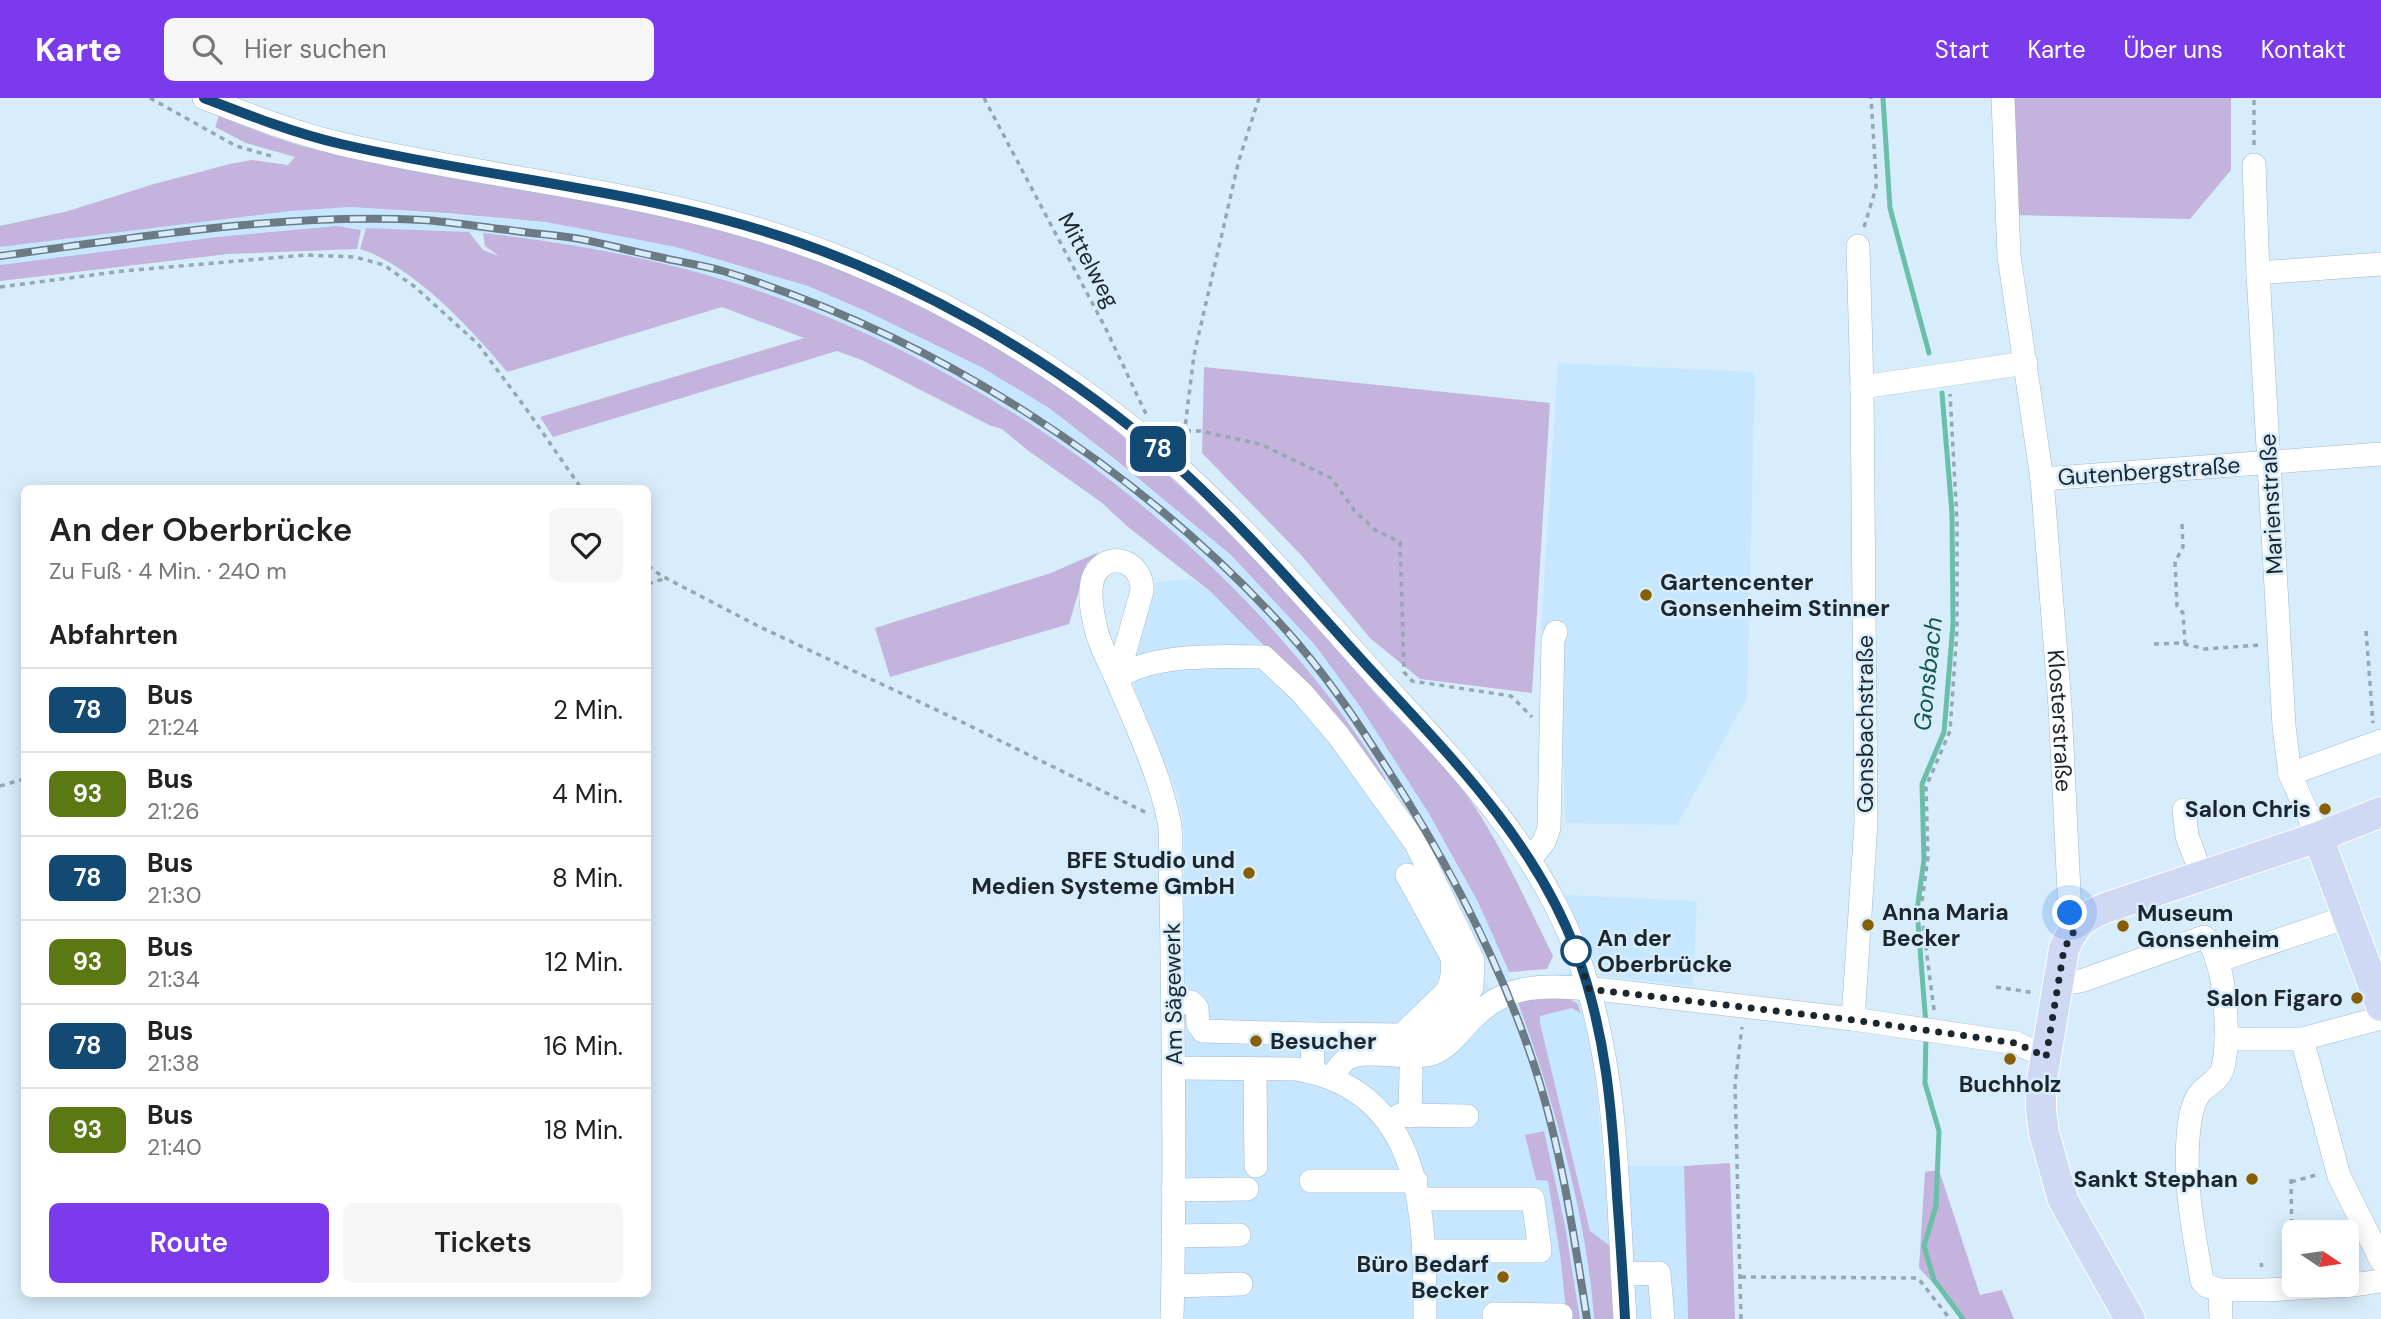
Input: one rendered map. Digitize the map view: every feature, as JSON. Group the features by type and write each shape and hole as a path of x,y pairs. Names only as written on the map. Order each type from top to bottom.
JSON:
{"main road":[{"path":"2130,1319 2063,1200 2044,1133 2041,1085 2052,988 2064,949 2078,924 2088,915 2318,837 2381,812"},
{"path":"2318,837 2381,1006"}],"street":[{"path":"204,98 260,120 338,143 607,192 771,233 903,286 997,335 1113,413 1150,442 1244,532 1473,782 1530,859 1564,924 1589,989 1600,1028 1609,1081 1625,1319"},
{"name":"Klosterstraße","path":"2003,98 2009,256 2042,479 2060,706 2070,913 2078,924"},
{"name":"Marienstraße","path":"2254,165 2268,463 2290,774 2318,837"},
{"name":"Gonsbachstraße","path":"1853,1020 1866,823 1858,246"},
{"path":"2258,273 2381,264"},
{"path":"1862,387 2025,363"},
{"name":"Gutenbergstraße","path":"2042,479 2381,454"},
{"path":"1530,859 1544,842 1549,828 1553,640 1556,632"},
{"name":"Am Sägewerk","path":"1172,1319 1175,1068 1170,823 1152,763 1117,679 1134,667 1208,655 1264,657 1302,693 1338,735 1415,842 1473,960 1472,987 1455,1009 1436,1029 1425,1035 1402,1035"},
{"path":"2290,774 2379,741"},
{"path":"2184,810 2187,836 2202,876"},
{"path":"1173,1003 1191,1002 1197,1008 1198,1024 1203,1031 1402,1035 1447,991 1453,970 1451,957 1407,875"},
{"path":"2217,961 2347,917"},
{"path":"2052,988 2204,936 2208,939 2217,961 2226,1001 2226,1039 2224,1067 2195,1100 2188,1135 2187,1180 2202,1281 2207,1286 2220,1290 2282,1288"},
{"path":"1322,1075 1354,1056 1420,1056 1439,1050 1494,999 1514,990 1545,987 1589,989 1853,1020 2016,1043 2046,1057"},
{"path":"2226,1039 2302,1039 2381,1018"},
{"path":"1312,1034 1322,1075"},
{"path":"2302,1039 2339,1176 2381,1260"},
{"path":"1175,1068 1296,1069 1322,1075 1400,1120 1467,1116"},
{"path":"1255,1069 1256,1166"},
{"path":"1411,1070 1400,1120 1417,1190 1423,1251 1425,1319"},
{"path":"1311,1181 1533,1199 1540,1251 1423,1251"},
{"path":"1173,1190 1247,1189"},
{"path":"1173,1236 1239,1235"},
{"path":"1622,1274 1659,1273 1663,1319"},
{"path":"2359,1284 2381,1281"},
{"path":"1172,1286 1241,1284"},
{"path":"2220,1290 2221,1319"},
{"path":"1493,1319 1494,1314 1561,1315"}],"path":[{"path":"150,98 236,146 271,156"},
{"name":"Mittelweg","path":"984,98 1134,385 1149,420 1150,442"},
{"path":"1174,463 1181,451 1186,431 1194,355 1239,160 1259,98"},
{"path":"1858,246 1876,188 1871,98"},
{"path":"2254,98 2254,165"},
{"path":"0,287 137,270 306,255 355,257 384,265 415,287 478,344 579,485"},
{"path":"1931,1031 1934,1009 1921,909 1928,856 1926,787 1950,731 1957,631 1957,521 1949,374"},
{"path":"1186,431 1200,431 1260,444 1331,478 1354,510 1375,530 1400,542 1404,672 1412,681 1511,696 1553,737"},
{"path":"2182,524 2183,547 2175,562 2177,606 2183,613 2186,644"},
{"path":"651,568 758,626 1170,823"},
{"path":"651,583 666,578"},
{"path":"2366,631 2372,718 2379,741"},
{"path":"2154,644 2186,644 2205,649 2279,644"},
{"path":"0,786 21,780"},
{"path":"1996,987 2052,988"},
{"path":"1741,1319 1735,1085 1744,1008"},
{"path":"2290,1220 2291,1180 2316,1175 2315,1168"},
{"path":"1741,1277 1918,1278 1950,1319"}],"shaded area":[{"path":"2009,98 2231,98 2231,170 2190,219 2012,215"},
{"path":"219,116 294,144 360,160 641,210 752,238 849,274 896,295 989,343 1033,371 1116,431 1218,522 1447,770 1473,805 1512,872 1553,956 1547,969 1509,972 1478,902 1428,812 1361,708 1315,645 1231,555 1049,408 981,367 870,313 808,286 676,247 546,222 445,213 350,207 290,211 0,247 0,226 68,211 230,164 252,160 288,165 295,157 246,143 215,127"},
{"path":"350,207 546,222 676,247 808,286 981,367 1049,408 1169,503 1231,555 1315,645 1361,708 1428,812 1478,902 1511,979 1573,972 1594,1063 1603,1166 1684,1166 1688,1319 1179,1319 1184,830 1178,796 1131,679 1156,582 1191,579 1220,596 1314,695 1424,847 1489,989 1499,984 1426,843 1355,730 1288,645 1203,559 1163,523 1117,485 1064,447 944,374 886,344 805,308 716,278 554,242 483,233 361,230 337,226 217,237 0,265 0,247 290,211"},
{"path":"337,226 361,230 357,249 228,254 0,281 0,265 217,237"},
{"path":"366,228 469,232 483,250 499,256 485,246 483,233 570,245 657,262 714,277 813,311 911,355 1005,408 1095,469 1179,537 1257,612 1326,693 1386,779 1381,786 1304,686 1210,591 1128,527 1101,502 1002,429 989,425 864,361 837,351 553,437 540,417 804,338 722,307 507,372 477,337 420,284 380,257 360,249"},
{"name":"Gartencenter Gonsenheim Stinner","path":"1558,363 1755,372 1747,698 1677,825 1565,823 1564,637 1556,632 1541,630"},
{"path":"1204,367 1550,403 1532,693 1420,679 1370,638 1302,556 1202,453"},
{"path":"1099,552 1087,563 1069,624 890,677 875,628 1051,573"},
{"path":"1565,895 1697,901 1693,986 1601,976"},
{"path":"1568,998 1578,1004 1580,1013 1572,1008 1540,1016 1540,1023 1590,1231 1609,1245 1614,1319 1594,1319 1584,1240 1567,1158 1518,1002"},
{"path":"1544,1131 1565,1226 1580,1319 1567,1319 1548,1181 1536,1180 1525,1135"},
{"path":"1730,1163 1735,1319 1688,1319 1684,1166"},
{"path":"1939,1170 1980,1295 2002,1290 2014,1319 1962,1319 1958,1310 1919,1268 1925,1172"}],"waterway":[{"name":"Gonsbach","path":"1883,98 1890,208 1929,353"},
{"name":"Gonsbach","path":"1926,1025 1917,910 1924,860 1922,784 1944,732 1953,624 1952,513 1942,393"},
{"name":"Gonsbach","path":"1926,1035 1925,1083 1939,1131 1936,1206 1924,1246 1934,1280 1963,1319"}],"railway":[{"path":"0,256 158,234 316,220 423,220 576,238 723,271 801,298 879,331 955,370 1028,414 1099,462 1166,515 1229,571 1311,659 1400,788 1443,861 1482,936 1530,1053 1558,1151 1587,1319"}],"bus line":[{"name":"78","path":"204,98 260,120 338,143 489,173 607,192 759,229 903,286 997,335 1113,413 1150,442 1244,532 1473,782 1513,833 1550,894 1574,946 1600,1028 1609,1081 1625,1319"}],"place":[{"name":"Gartencenter Gonsenheim Stinner","path":"1646,595"},
{"name":"Salon Chris","path":"2325,809"},
{"name":"BFE Studio und Medien Systeme GmbH","path":"1249,873"},
{"name":"Anna Maria Becker","path":"1868,925"},
{"name":"Museum Gonsenheim","path":"2123,926"},
{"name":"An der Oberbrücke","path":"1576,951"},
{"name":"Salon Figaro","path":"2357,998"},
{"name":"Besucher","path":"1256,1041"},
{"name":"Buchholz","path":"2010,1059"},
{"name":"Sankt Stephan","path":"2252,1179"},
{"name":"Büro Bedarf Becker","path":"1503,1277"}],"route":[{"path":"1576,951 1574,946 1589,989 1853,1020 2016,1043 2046,1057 2064,949 2078,924 2070,913"}]}
